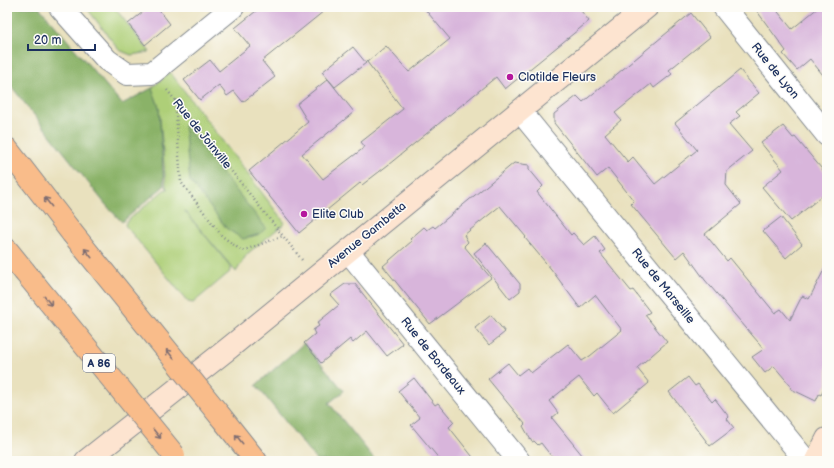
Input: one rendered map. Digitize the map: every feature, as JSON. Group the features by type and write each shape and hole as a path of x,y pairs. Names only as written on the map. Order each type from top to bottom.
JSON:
{"highway":[{"path":"7,149 72,233 256,461"},
{"name":"A 86","path":"7,250 177,458"}],"street":[{"path":"60,7 107,60 127,74 152,73 233,7"},
{"name":"Avenue Gambetta","path":"86,461 316,278 647,7"},
{"name":"Rue de Lyon","path":"724,7 827,135"},
{"name":"Rue de Marseille","path":"520,111 806,461"},
{"name":"Rue de Bordeaux","path":"348,251 519,461"},
{"path":"816,461 827,439"}],"path":[{"name":"Rue de Joinville","path":"152,73 316,278"},
{"path":"175,100 181,182 222,236 242,251 283,236"}],"green space":[{"path":"7,7 39,7 122,104 152,88 159,107 164,186 122,222 106,205 7,81"},
{"path":"86,7 114,7 150,52 131,55 119,50"},
{"path":"170,72 285,223 247,254 236,272 184,210 231,267 231,271 193,303 188,302 125,225 126,222 164,190 168,189 166,187 159,107 152,88"},
{"path":"184,125 266,228 260,234 243,239 227,229 190,181"},
{"path":"304,343 344,391 329,403 376,461 317,461 256,385"}],"building":[{"path":"149,7 157,7 170,24 145,45 128,24"},
{"path":"261,7 329,7 262,61 275,77 243,102 234,91 227,96 219,85 200,100 184,80 210,60 219,71 250,46 235,28"},
{"path":"423,7 578,7 589,21 505,89 496,77 388,165 362,185 360,183 299,233 249,171 308,122 297,104 328,79 354,112 302,154 323,179 365,147 361,142 403,109 367,62 386,46 409,72 450,39"},
{"path":"754,7 774,7 792,29 819,7 827,7 827,80 810,59 797,70 783,54 786,51"},
{"path":"691,13 710,37 669,70 672,74 654,88 651,84 615,113 621,120 605,134 628,162 633,157 655,184 697,150 675,123 740,70 759,93 736,112 740,116 729,124 752,151 727,171 726,185 741,204 705,234 727,261 730,258 775,313 781,309 790,320 802,296 809,299 827,264 827,384 821,395 819,394 816,401 791,389 790,385 774,366 765,373 752,357 764,349 705,280 684,251 676,258 631,204 634,201 608,168 597,177 554,123 554,114 577,96 583,102"},
{"path":"353,47 366,63 335,87 322,72"},
{"path":"783,126 793,138 795,137 827,175 827,192 791,221 762,187 783,170 761,143"},
{"path":"514,163 529,165 529,169 543,186 537,192 571,235 573,233 584,245 595,236 605,250 600,253 631,291 633,290 650,312 645,315 667,342 637,368 649,383 613,413 597,393 594,396 579,377 549,401 558,413 552,418 587,461 555,461 541,443 538,445 534,441 532,442 523,426 525,424 488,379 508,363 518,375 527,368 531,373 568,344 582,361 590,356 622,330 595,295 580,308 551,269 525,238 526,237 500,206 464,235 468,242 464,246 491,278 430,324 383,266 412,241 410,239 424,227 427,230 433,226 435,228"},
{"path":"781,217 802,244 786,258 763,231"},
{"path":"486,243 520,284 520,291 510,299 474,253"},
{"path":"345,284 355,284 403,344 387,356 367,331 353,343 350,339 321,363 304,343 315,334 313,330 319,326 317,323 339,305 330,295"},
{"path":"491,315 505,332 489,345 475,328"},
{"path":"688,377 695,386 698,384 712,402 715,399 729,417 727,419 734,428 710,446 669,392"},
{"path":"414,378 435,405 438,403 454,422 449,427 476,461 441,461 411,425 420,418 398,391"}],"place":[{"name":"Clotilde Fleurs","path":"510,77"},
{"name":"Elite Club","path":"304,214"}]}
